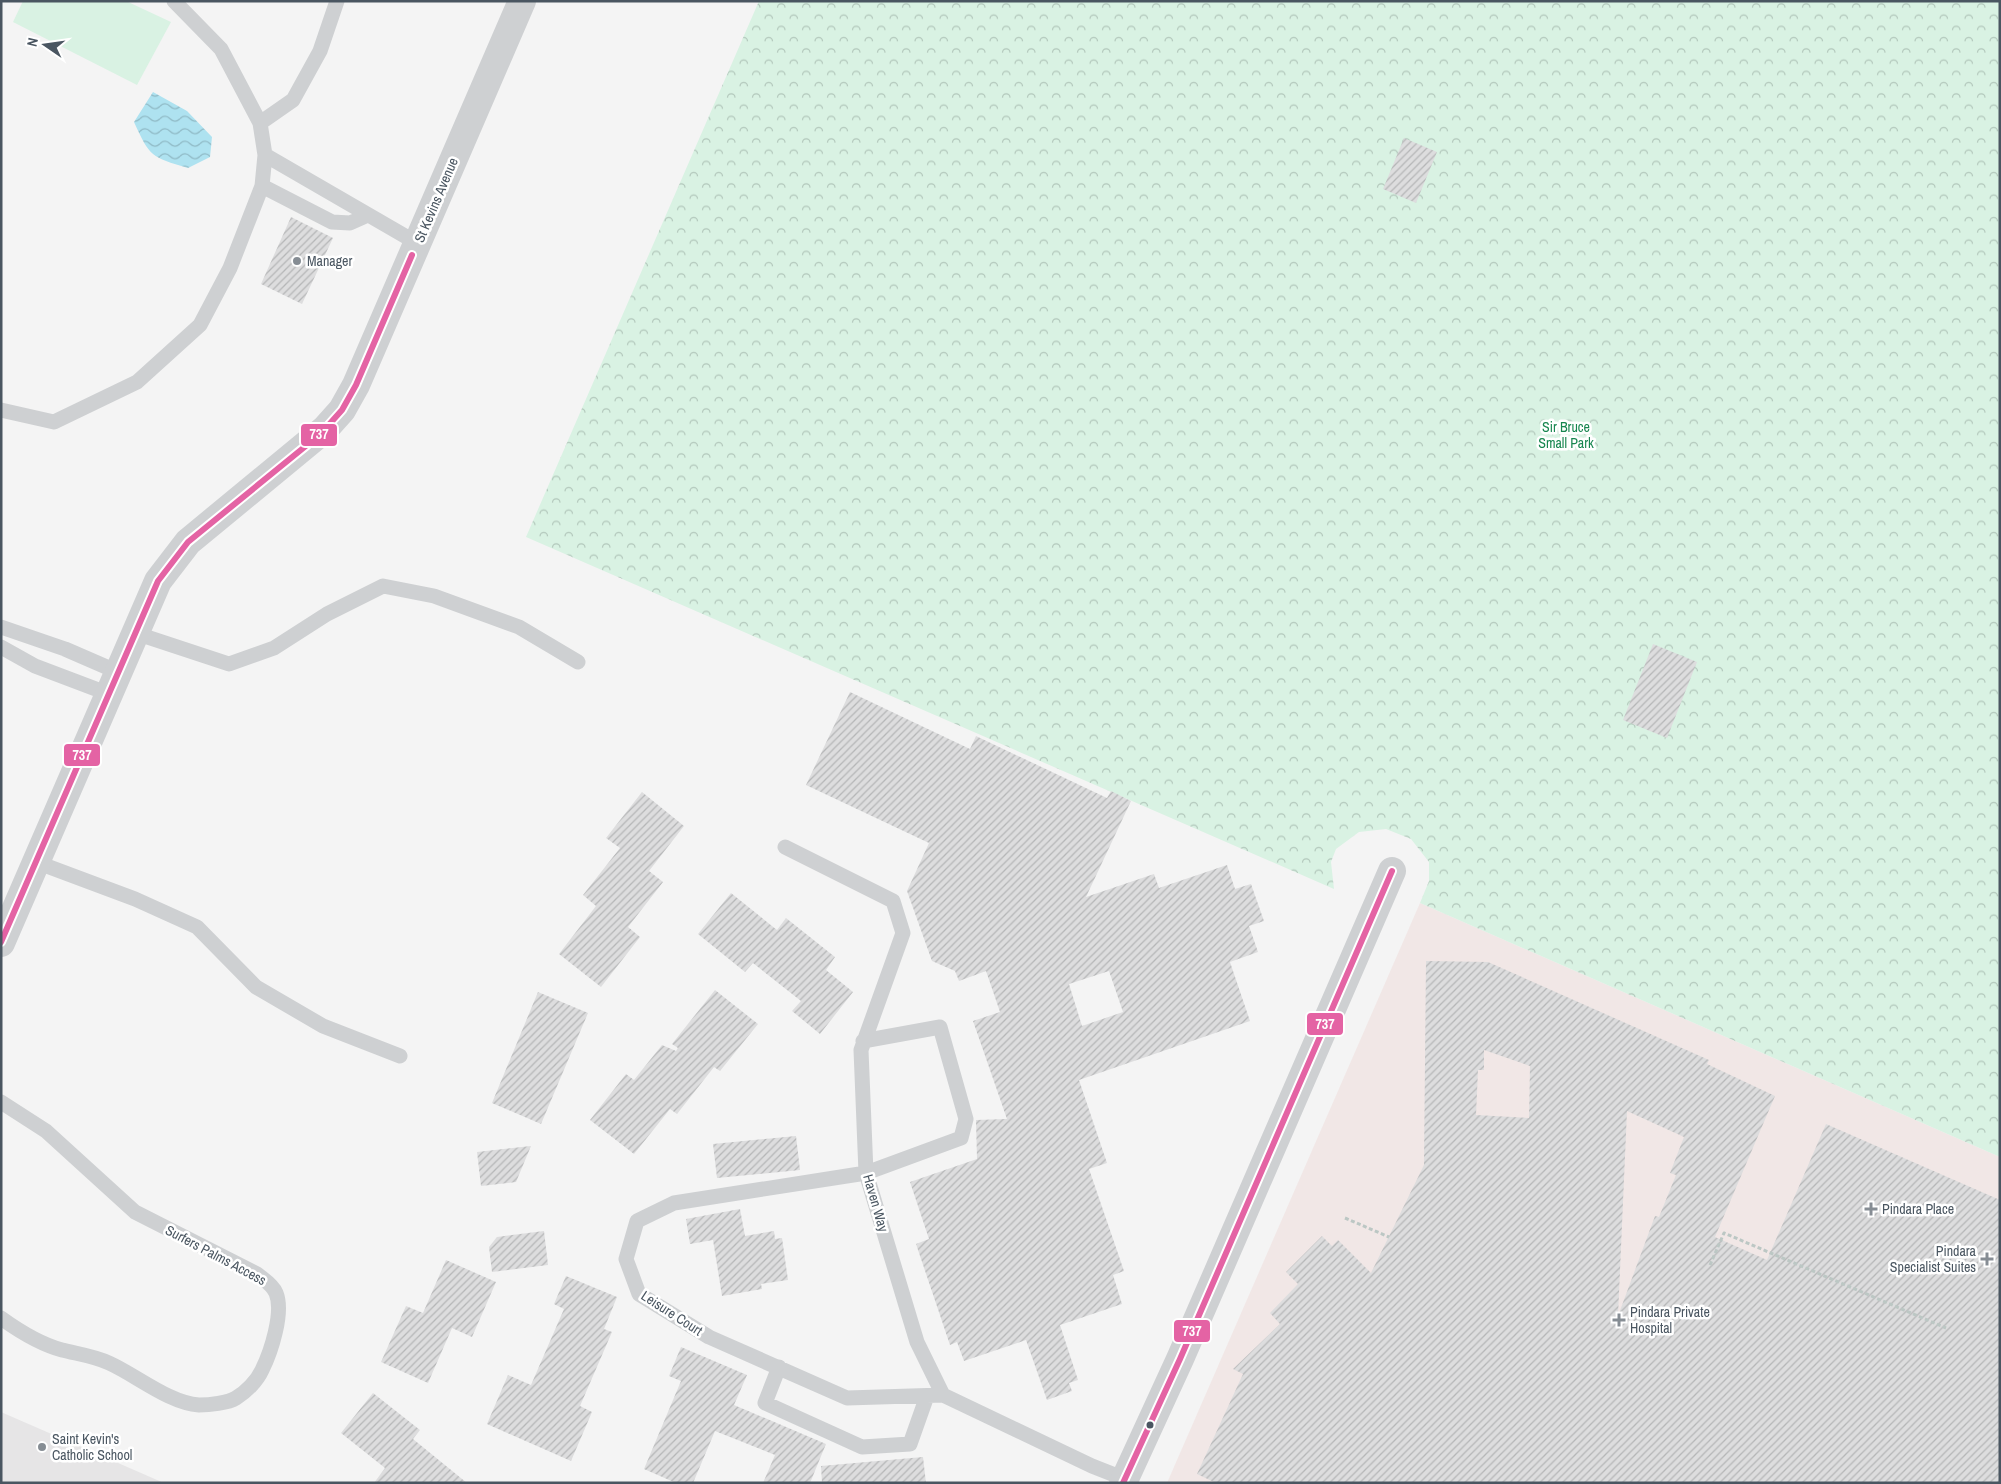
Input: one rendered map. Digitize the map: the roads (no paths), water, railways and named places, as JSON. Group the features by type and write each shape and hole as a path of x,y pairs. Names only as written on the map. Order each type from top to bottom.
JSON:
{"street":[{"name":"St Kevins Avenue","path":"1,943 158,581 188,542 325,429 342,410 356,385 522,1"},
{"path":"1124,1481 1180,1359 1392,871"}],"lane":[{"path":"1,410 54,422 137,382 200,325 230,268 262,186 265,155 260,123 222,48 174,1"},
{"path":"260,123 294,100 320,51 337,1"},
{"path":"265,155 418,243"},
{"path":"262,186 332,222 350,223 368,215"},
{"path":"135,632 229,664 274,648 327,614 383,586 434,596 519,627 578,662"},
{"path":"1,628 65,649 113,683"},
{"path":"1,648 34,666 113,683"},
{"name":"Haven Way","path":"785,847 893,901 903,934 860,1050 866,1173 917,1342 943,1395"},
{"path":"36,862 135,899 197,927 256,987 324,1026 400,1056"},
{"name":"Leisure Court","path":"864,1042 940,1026 966,1119 961,1138 866,1173 674,1203 637,1221 626,1259 639,1294 710,1337 847,1398 943,1395"},
{"name":"Surfers Palms Access","path":"1,1102 46,1132 134,1212 257,1274 271,1285 276,1294 278,1307 277,1324 262,1371 247,1389 234,1399 198,1405 175,1398 146,1385 110,1364 90,1356 60,1350 40,1342 1,1318"},
{"path":"778,1367 765,1403 862,1447 910,1444 927,1396"},
{"path":"943,1395 1124,1481"}],"water":[{"path":"153,92 187,111 212,137 210,157 188,168 159,158 148,149 134,122"}],"place":[{"name":"Manager","path":"297,261"},
{"name":"Pindara Place","path":"1871,1209"},
{"name":"Pindara Specialist Suites","path":"1987,1259"},
{"name":"Pindara Private Hospital","path":"1619,1320"},
{"name":"Saint Kevin's Catholic School","path":"42,1447"}],"park label":[{"name":"Sir Bruce Small Park","path":"1566,436"}]}
